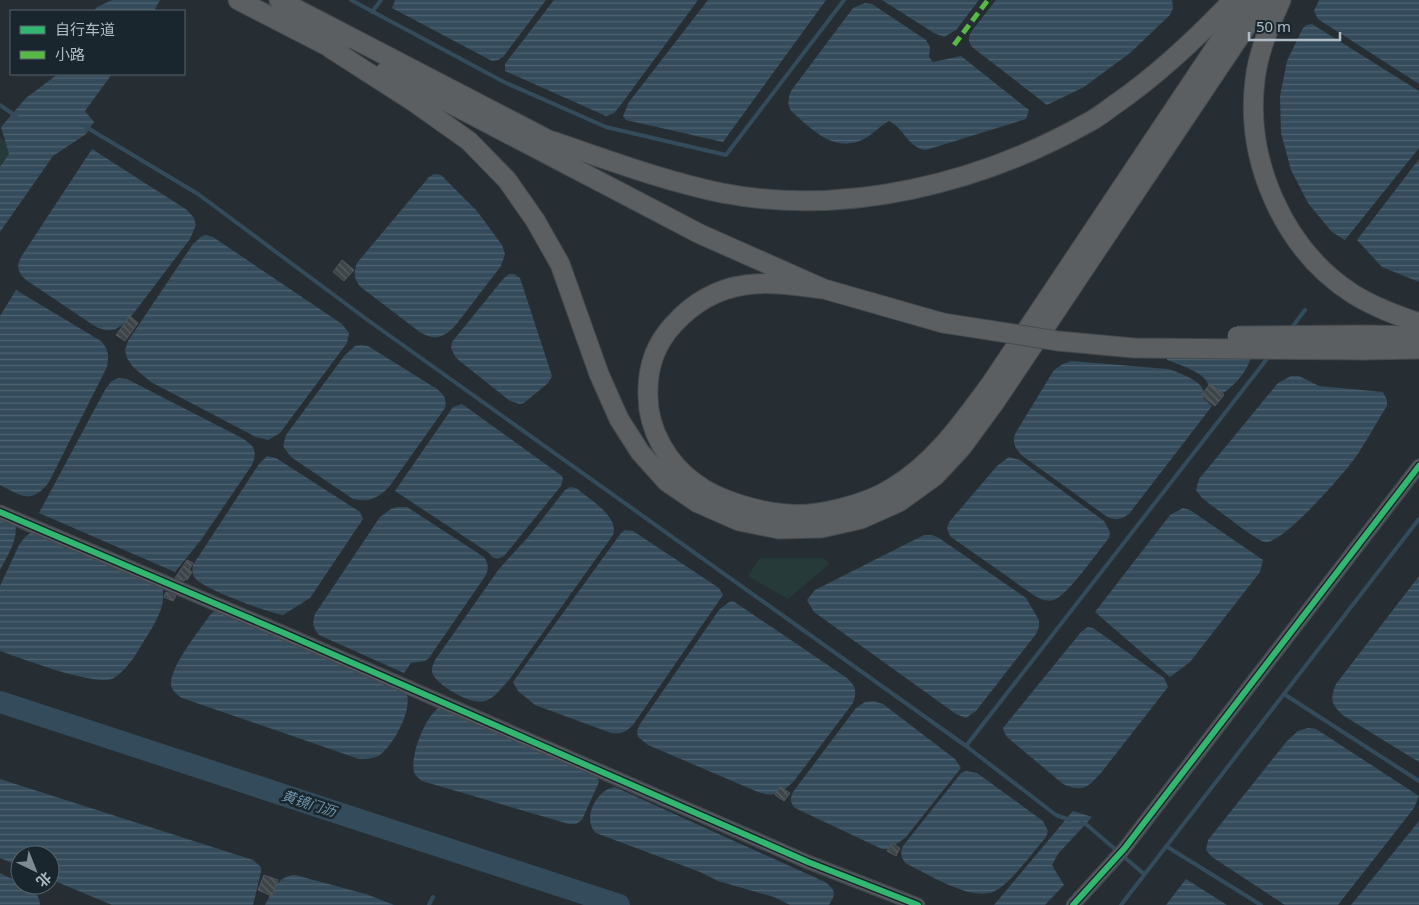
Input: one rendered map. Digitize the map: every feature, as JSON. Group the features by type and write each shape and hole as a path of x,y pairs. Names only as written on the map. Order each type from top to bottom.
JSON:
{"highway":[{"path":"238,0 330,48 413,84 824,289"},
{"path":"279,0 552,141 702,229 862,291 954,315 1090,332 1174,337 1365,343 1419,349"},
{"path":"552,141 663,179 723,193 778,200 837,199 896,193 963,176 1028,153 1090,122 1148,81 1202,33 1233,0"},
{"path":"1247,0 990,385 953,435 922,467 892,489 858,504 824,512 789,514 751,508 719,496 695,484 673,462 659,442 651,421 648,384 653,358 666,332 685,312 710,295 746,285 779,284 824,289 943,323 1058,341 1134,348 1365,343 1419,336"},
{"path":"330,48 414,102 469,141 507,180 535,220 560,264 599,374 618,419 640,452 667,482 698,503 739,521 779,529 822,528 861,519 899,502 935,476 962,447 995,402 1264,0"},
{"path":"1281,0 1266,33 1255,78 1253,111 1256,145 1267,184 1278,210 1301,246 1328,274 1352,294 1386,312 1419,323"}],"street":[{"path":"1073,905 1130,841 1419,466"},
{"path":"0,512 284,633 808,862 918,905"}],"green space":[{"path":"0,138 5,141 9,154 0,167"},
{"path":"760,558 824,558 829,564 788,599 748,576"}],"water":[{"path":"112,0 160,0 155,10 95,10"},
{"path":"395,0 546,0 503,57 492,61 392,8"},
{"path":"554,0 698,0 620,106 614,113 606,116 505,71 505,64"},
{"path":"708,0 826,0 723,142 626,120 623,116 629,102"},
{"path":"882,0 979,0 956,30 944,37 934,33"},
{"path":"996,0 1172,0 1173,8 1170,15 1130,53 1084,87 1047,105 972,47 970,43 971,32"},
{"path":"1319,0 1419,0 1419,84 1318,19 1314,11"},
{"path":"865,3 872,4 926,40 930,47 929,57 933,62 961,56 1029,110 1026,119 926,150 915,146 899,128 889,121 866,138 855,143 844,144 834,142 816,132 791,111 788,101 791,91 853,8"},
{"path":"1312,24 1419,91 1419,148 1345,240 1332,232 1308,203 1291,170 1281,133 1280,96 1287,61 1303,28"},
{"path":"57,75 111,75 85,111 94,122 86,134 53,156 0,232 0,167 9,154 1,127 26,98"},
{"path":"92,149 187,210 194,218 196,225 190,239 133,314 124,324 110,330 93,325 26,280 18,267 21,257"},
{"path":"1419,159 1419,282 1382,267 1357,240"},
{"path":"434,174 441,175 477,211 502,245 505,254 501,266 455,326 440,337 431,337 421,333 362,288 357,282 355,273 357,263 429,177"},
{"path":"206,235 213,237 342,324 349,333 347,343 280,433 268,440 256,437 151,382 133,367 127,358 125,350 128,341 193,244"},
{"path":"509,274 514,274 520,278 552,376 548,383 524,403 520,404 510,401 456,358 451,348 452,342"},
{"path":"16,290 101,341 106,347 108,356 107,367 49,482 37,494 31,496 20,495 0,485 0,316"},
{"path":"1169,345 1255,346 1250,362 1242,375 1218,397 1212,392 1204,378 1196,372 1167,360"},
{"path":"355,346 368,346 437,389 443,395 446,402 445,408 389,487 377,497 369,500 353,499 291,457 283,446 286,435 345,355"},
{"path":"1071,361 1168,369 1198,383 1203,389 1203,398 1212,406 1129,514 1120,519 1106,516 1024,457 1014,444 1015,434 1054,370"},
{"path":"1291,376 1299,376 1319,386 1383,392 1387,400 1387,406 1359,453 1333,485 1283,534 1265,542 1224,515 1202,498 1196,490 1199,479 1278,383"},
{"path":"118,378 127,379 238,436 250,444 254,450 255,454 252,465 201,540 175,572 39,513 106,388 112,381"},
{"path":"462,404 562,476 563,479 561,486 505,555 498,558 494,558 395,491 453,407"},
{"path":"267,456 276,458 360,512 363,519 310,598 283,615 211,589 196,579 193,572 193,565 259,464"},
{"path":"1009,457 1020,460 1104,521 1110,532 1109,538 1083,572 1067,590 1051,601 1035,596 951,537 948,531 950,521 997,466"},
{"path":"570,487 576,488 602,508 612,521 613,535 509,680 498,692 489,700 479,702 455,693 440,683 435,677 432,667 435,660 499,569 529,536 565,490"},
{"path":"407,507 484,557 488,567 486,575 429,658 425,661 411,663 404,673 319,635 313,623 315,614 380,517 391,509"},
{"path":"1183,508 1190,510 1263,560 1260,572 1190,662 1170,677 1095,612 1170,515"},
{"path":"0,513 15,523 16,529 12,547 0,570"},
{"path":"36,529 162,587 162,605 155,622 138,651 120,674 114,678 105,680 76,676 0,651 0,586 19,545 25,537"},
{"path":"625,530 633,531 719,588 723,595 633,725 624,732 611,733 535,705 518,691 513,682"},
{"path":"924,535 932,535 939,538 1026,598 1039,620 1036,634 976,711 966,718 956,714 814,612 807,600 815,590"},
{"path":"1419,576 1419,762 1344,716 1334,705 1332,698 1336,684"},
{"path":"733,601 847,678 855,689 853,703 794,781 786,789 778,793 764,794 758,792 648,745 638,737 637,731 640,724 719,610"},
{"path":"215,610 406,692 408,699 405,717 396,736 378,756 359,759 182,698 173,690 171,685 176,667 193,639"},
{"path":"1088,627 1093,628 1164,678 1168,687 1101,773 1089,785 1076,788 1063,784 1007,737 1003,728 1081,632"},
{"path":"874,701 883,704 955,759 961,768 906,837 890,849 882,849 795,808 791,800 793,792 856,708 865,702"},
{"path":"439,708 446,708 597,775 599,782 582,820 576,824 569,824 422,781 414,772 413,765 416,747 429,719"},
{"path":"1308,728 1316,729 1419,796 1414,808 1338,905 1285,905 1212,857 1206,850 1208,840 1287,741 1298,731"},
{"path":"966,771 977,773 1043,821 1048,831 1046,837 1022,867 1001,887 986,894 962,890 937,879 905,863 901,854 903,846 961,773"},
{"path":"0,779 253,860 261,867 261,872 253,905 112,905 60,883 60,845 10,845 10,862 0,858"},
{"path":"615,787 825,882 834,892 829,905 790,905 774,897 718,881 700,872 596,833 590,820 593,806 602,793"},
{"path":"1073,811 1092,817 1058,854 1052,865 1064,885 1045,905 994,905"},
{"path":"1419,821 1419,905 1351,905"},
{"path":"0,873 10,878 10,895 36,895 40,901 40,905 0,905"},
{"path":"295,875 366,894 394,905 265,905 280,881"},
{"path":"1186,879 1227,905 1166,905"}],"building":[{"path":"342,260 354,270 344,281 333,272"},
{"path":"130,316 138,323 125,341 116,335"},
{"path":"1210,384 1224,395 1215,406 1201,395"},
{"path":"187,560 193,563 189,570 192,572 187,580 175,578"},
{"path":"166,592 176,596 173,601 164,597"},
{"path":"780,787 790,793 784,801 775,795"},
{"path":"892,843 900,848 896,856 887,851"},
{"path":"264,875 278,880 272,896 258,890"}],"waterway":[{"path":"351,0 504,82 606,127 726,155 844,0"},
{"path":"372,12 381,0"},
{"path":"0,105 17,117"},
{"path":"86,127 198,194 369,321 966,746 1056,815 1070,820"},
{"path":"1290,330 1305,310"},
{"path":"966,746 1270,355"},
{"path":"1121,905 1419,519"},
{"path":"1284,694 1419,781"},
{"name":"黄镜门沥","path":"0,702 619,905"},
{"path":"1082,823 1087,825 1144,874"},
{"path":"1166,846 1261,905"},
{"path":"429,905 433,897"}],"marked path":[{"path":"954,45 988,0"}],"cycle path":[{"path":"1073,905 1124,849 1419,466"},
{"path":"0,512 284,633 808,862 918,905"}]}
